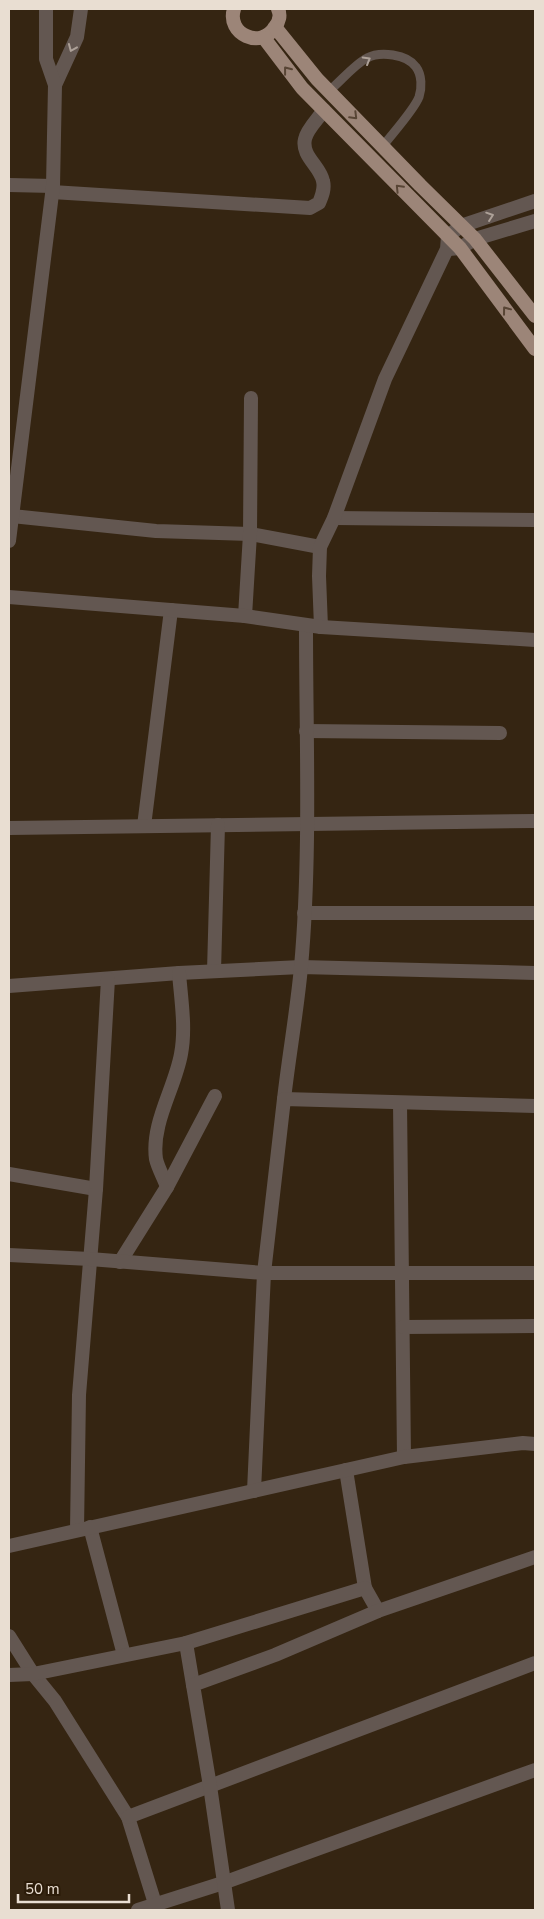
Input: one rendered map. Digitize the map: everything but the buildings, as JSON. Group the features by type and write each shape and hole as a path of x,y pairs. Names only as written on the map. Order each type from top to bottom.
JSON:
{"main road":[{"path":"231,10 234,25 239,32 255,39 264,38 272,33 278,23 280,10"},
{"path":"275,27 329,91 475,239 535,316"},
{"path":"264,38 287,70 452,244 535,349"}],"street":[{"path":"9,541 53,189 55,85 46,59 46,9"},
{"path":"55,85 77,37 81,9"},
{"path":"9,185 310,208 319,204 324,190 323,179 304,150 304,141 306,134 324,110"},
{"path":"321,627 320,548 334,518 385,379 461,226 535,201"},
{"path":"452,244 475,239 535,220"},
{"path":"244,616 250,534 252,398"},
{"path":"12,516 156,531 250,534 320,548"},
{"path":"334,518 535,520"},
{"path":"9,597 244,616 306,626 535,640"},
{"path":"144,826 171,610"},
{"path":"254,1491 264,1273 301,967 308,824 306,626"},
{"path":"306,731 500,733"},
{"path":"9,828 535,822"},
{"path":"214,971 218,825"},
{"path":"304,914 535,913"},
{"path":"9,986 179,973 301,967 535,973"},
{"path":"167,1187 156,1160 156,1144 158,1124 168,1100 181,1054 183,1027 179,973"},
{"path":"108,979 96,1189 79,1395 83,1529 124,1656"},
{"path":"120,1262 167,1187 215,1096"},
{"path":"284,1098 535,1106"},
{"path":"400,1103 404,1457"},
{"path":"9,1174 96,1189"},
{"path":"9,1256 90,1259 264,1273 535,1273"},
{"path":"403,1327 535,1326"},
{"path":"9,1546 404,1457 523,1443 535,1444"},
{"path":"346,1470 365,1588 378,1611"},
{"path":"193,1685 275,1655 378,1611 535,1557"},
{"path":"9,1675 33,1674 186,1643 365,1588"},
{"path":"9,1636 33,1674 55,1701 128,1817 156,1908"},
{"path":"186,1643 228,1910"},
{"path":"128,1817 535,1663"},
{"path":"138,1910 156,1908 535,1770"}],"lane":[{"path":"329,91 367,58 382,54 393,55 406,59 416,67 421,83 419,98 383,146"}]}
